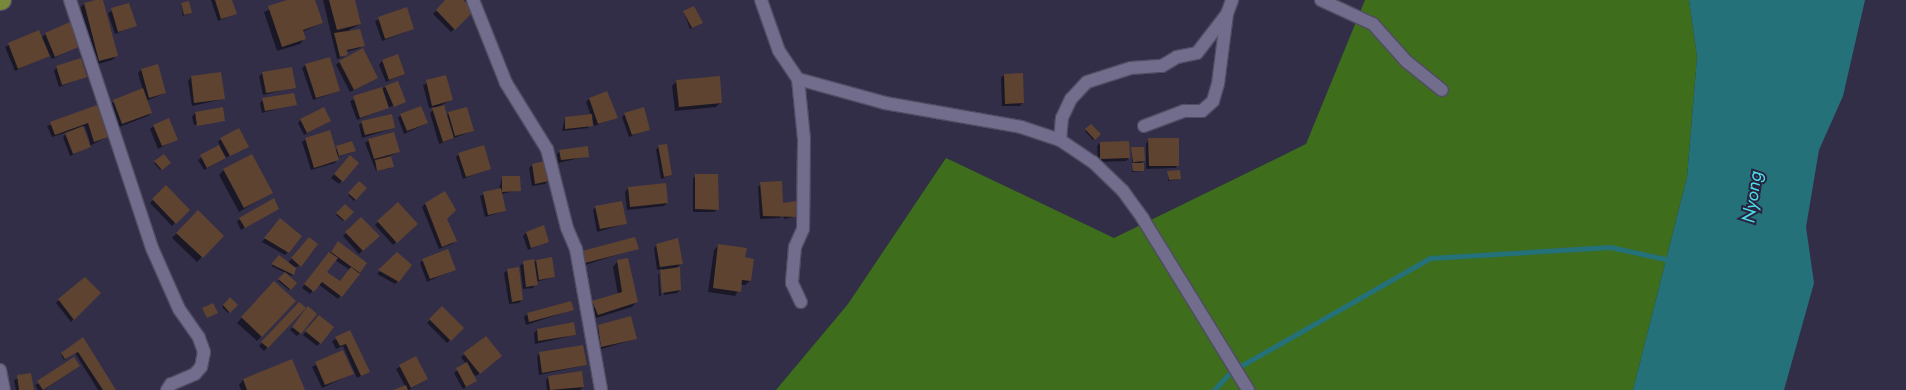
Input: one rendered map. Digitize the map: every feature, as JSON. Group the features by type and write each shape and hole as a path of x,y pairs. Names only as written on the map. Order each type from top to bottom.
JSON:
{"street":[{"path":"70,0 152,248 179,309 199,338 204,352 201,367 195,374 170,384 167,390"},
{"path":"473,0 506,83 547,148 567,228 576,249 601,390"},
{"path":"761,0 779,51 798,79 804,140 803,229 794,247 792,283 801,302"},
{"path":"1144,126 1184,111 1202,111 1213,101 1218,84 1227,14 1232,0"},
{"path":"1321,0 1373,24 1406,61 1442,90"},
{"path":"1060,140 1062,118 1072,99 1087,82 1130,68 1162,66 1177,57 1197,53 1227,14"},
{"path":"798,79 885,103 1021,127 1060,140 1093,162 1123,191 1143,219 1248,390"},
{"path":"0,370 4,390"}],"green space":[{"path":"1365,0 1689,0 1697,57 1687,177 1633,390 776,390 848,304 946,158 1114,238 1306,144"}],"water":[{"name":"Nyong","path":"1689,0 1865,0 1843,96 1819,150 1806,227 1814,283 1784,390 1633,390 1687,177 1697,57"}],"building":[{"path":"103,0 118,56 99,61 84,3"},
{"path":"215,0 232,0 237,14 221,19"},
{"path":"287,0 315,0 323,23 303,30 306,39 282,47 268,6"},
{"path":"329,0 355,0 361,24 337,30"},
{"path":"445,0 463,0 474,11 455,30 436,10"},
{"path":"189,1 192,13 184,15 181,3"},
{"path":"129,3 137,26 118,32 111,8"},
{"path":"694,6 703,23 692,28 683,11"},
{"path":"407,7 414,29 385,39 378,17"},
{"path":"70,22 81,46 55,57 45,33"},
{"path":"360,29 365,46 347,50 348,55 340,57 334,33"},
{"path":"39,30 50,56 18,69 8,43"},
{"path":"363,48 378,78 354,90 339,61"},
{"path":"398,54 405,74 389,80 382,60"},
{"path":"330,57 340,91 316,98 305,64"},
{"path":"81,58 87,77 62,85 56,66"},
{"path":"158,64 166,93 149,98 141,69"},
{"path":"292,67 296,88 266,93 262,72"},
{"path":"221,72 225,99 194,103 191,76"},
{"path":"1023,73 1024,103 1005,104 1004,74"},
{"path":"446,75 453,100 432,106 426,80"},
{"path":"720,76 722,103 679,107 676,80"},
{"path":"398,81 406,102 394,107 385,86"},
{"path":"382,87 389,108 360,118 353,96"},
{"path":"143,88 152,113 122,124 113,100"},
{"path":"607,91 618,118 598,124 589,98"},
{"path":"294,93 297,105 265,111 262,98"},
{"path":"97,105 108,137 94,142 88,123 55,135 50,122"},
{"path":"444,105 454,138 443,142 432,108"},
{"path":"421,106 428,123 407,131 400,114"},
{"path":"223,107 225,121 197,126 195,112"},
{"path":"324,107 331,121 307,133 300,119"},
{"path":"467,107 474,131 455,136 448,112"},
{"path":"644,107 650,130 632,135 624,113"},
{"path":"392,114 395,128 365,135 361,121"},
{"path":"592,114 593,126 565,129 565,117"},
{"path":"169,118 178,140 162,146 153,125"},
{"path":"1091,124 1101,134 1095,140 1085,129"},
{"path":"83,126 91,147 73,154 65,133"},
{"path":"239,128 249,147 230,156 220,138"},
{"path":"330,130 339,160 314,168 305,138"},
{"path":"394,132 400,152 374,159 368,139"},
{"path":"1148,138 1179,138 1179,166 1149,166"},
{"path":"352,141 356,151 339,156 336,146"},
{"path":"1129,141 1130,158 1100,159 1100,142"},
{"path":"667,144 672,175 664,177 658,145"},
{"path":"219,145 226,158 207,168 200,155"},
{"path":"484,145 491,169 466,177 458,153"},
{"path":"588,146 589,157 561,160 559,150"},
{"path":"1131,147 1144,147 1145,161 1133,162"},
{"path":"164,154 171,163 162,170 154,161"},
{"path":"252,154 273,193 244,208 223,169"},
{"path":"350,155 359,163 343,182 334,174"},
{"path":"391,156 394,167 377,171 375,160"},
{"path":"545,161 549,181 535,184 532,164"},
{"path":"1132,163 1144,163 1144,171 1133,171"},
{"path":"1180,170 1181,179 1169,180 1167,171"},
{"path":"695,174 718,174 719,210 695,209"},
{"path":"502,176 520,176 521,191 502,192"},
{"path":"359,181 367,188 356,200 348,193"},
{"path":"782,181 783,203 796,201 798,217 763,216 760,182"},
{"path":"666,183 668,203 630,207 628,187"},
{"path":"166,185 190,210 176,224 152,199"},
{"path":"501,188 506,211 488,215 483,192"},
{"path":"445,191 456,210 447,219 457,241 442,247 425,203"},
{"path":"274,198 279,209 245,228 239,218"},
{"path":"622,201 627,224 600,229 595,206"},
{"path":"398,202 418,224 397,243 377,221"},
{"path":"345,204 354,212 345,221 336,213"},
{"path":"198,210 224,236 203,258 176,233"},
{"path":"361,217 380,236 363,251 345,232"},
{"path":"280,218 302,236 289,253 264,238"},
{"path":"544,225 549,242 531,248 526,232"},
{"path":"309,237 318,244 301,267 291,258"},
{"path":"635,237 639,249 585,263 582,251"},
{"path":"678,238 683,264 660,267 656,244"},
{"path":"338,241 367,263 360,273 331,252"},
{"path":"718,244 747,248 745,257 754,259 751,281 742,280 741,292 713,288"},
{"path":"448,249 456,270 430,279 422,259"},
{"path":"329,252 338,258 327,272 340,281 351,267 360,274 342,297 322,282 314,292 304,284"},
{"path":"397,252 412,265 399,282 378,270"},
{"path":"279,255 296,268 294,275 271,264"},
{"path":"552,257 555,277 539,280 536,260"},
{"path":"628,258 638,302 598,315 592,301 622,292 617,260"},
{"path":"534,259 538,285 526,287 523,261"},
{"path":"519,267 523,300 512,302 507,269"},
{"path":"680,267 681,290 662,293 660,270"},
{"path":"285,272 297,283 291,290 278,279"},
{"path":"85,277 101,293 74,320 58,299"},
{"path":"274,281 296,301 262,337 241,317"},
{"path":"230,297 238,305 230,313 223,305"},
{"path":"571,301 574,310 529,322 527,313"},
{"path":"299,302 306,308 268,348 261,342"},
{"path":"213,303 218,313 207,318 202,308"},
{"path":"308,306 317,314 301,334 292,327"},
{"path":"442,306 464,328 451,341 429,319"},
{"path":"319,315 334,327 321,344 305,331"},
{"path":"631,316 637,339 601,347 598,325"},
{"path":"574,322 576,335 538,341 537,329"},
{"path":"350,330 370,372 361,376 346,344 340,346 335,337"},
{"path":"486,336 502,356 480,374 463,353"},
{"path":"83,337 116,390 103,390 78,352 65,359 61,353"},
{"path":"583,345 587,365 542,373 539,352"},
{"path":"343,350 354,374 325,385 315,362"},
{"path":"416,356 428,379 411,388 399,365"},
{"path":"74,357 80,366 43,390 37,381"},
{"path":"292,359 305,390 247,390 243,379"},
{"path":"467,362 477,381 466,387 456,368"},
{"path":"582,371 584,387 550,390 548,376"},
{"path":"31,373 34,390 19,390 17,375"},
{"path":"406,385 408,390 393,390"}],"waterway":[{"path":"1214,390 1232,371 1430,258 1610,247 1670,260"}]}
